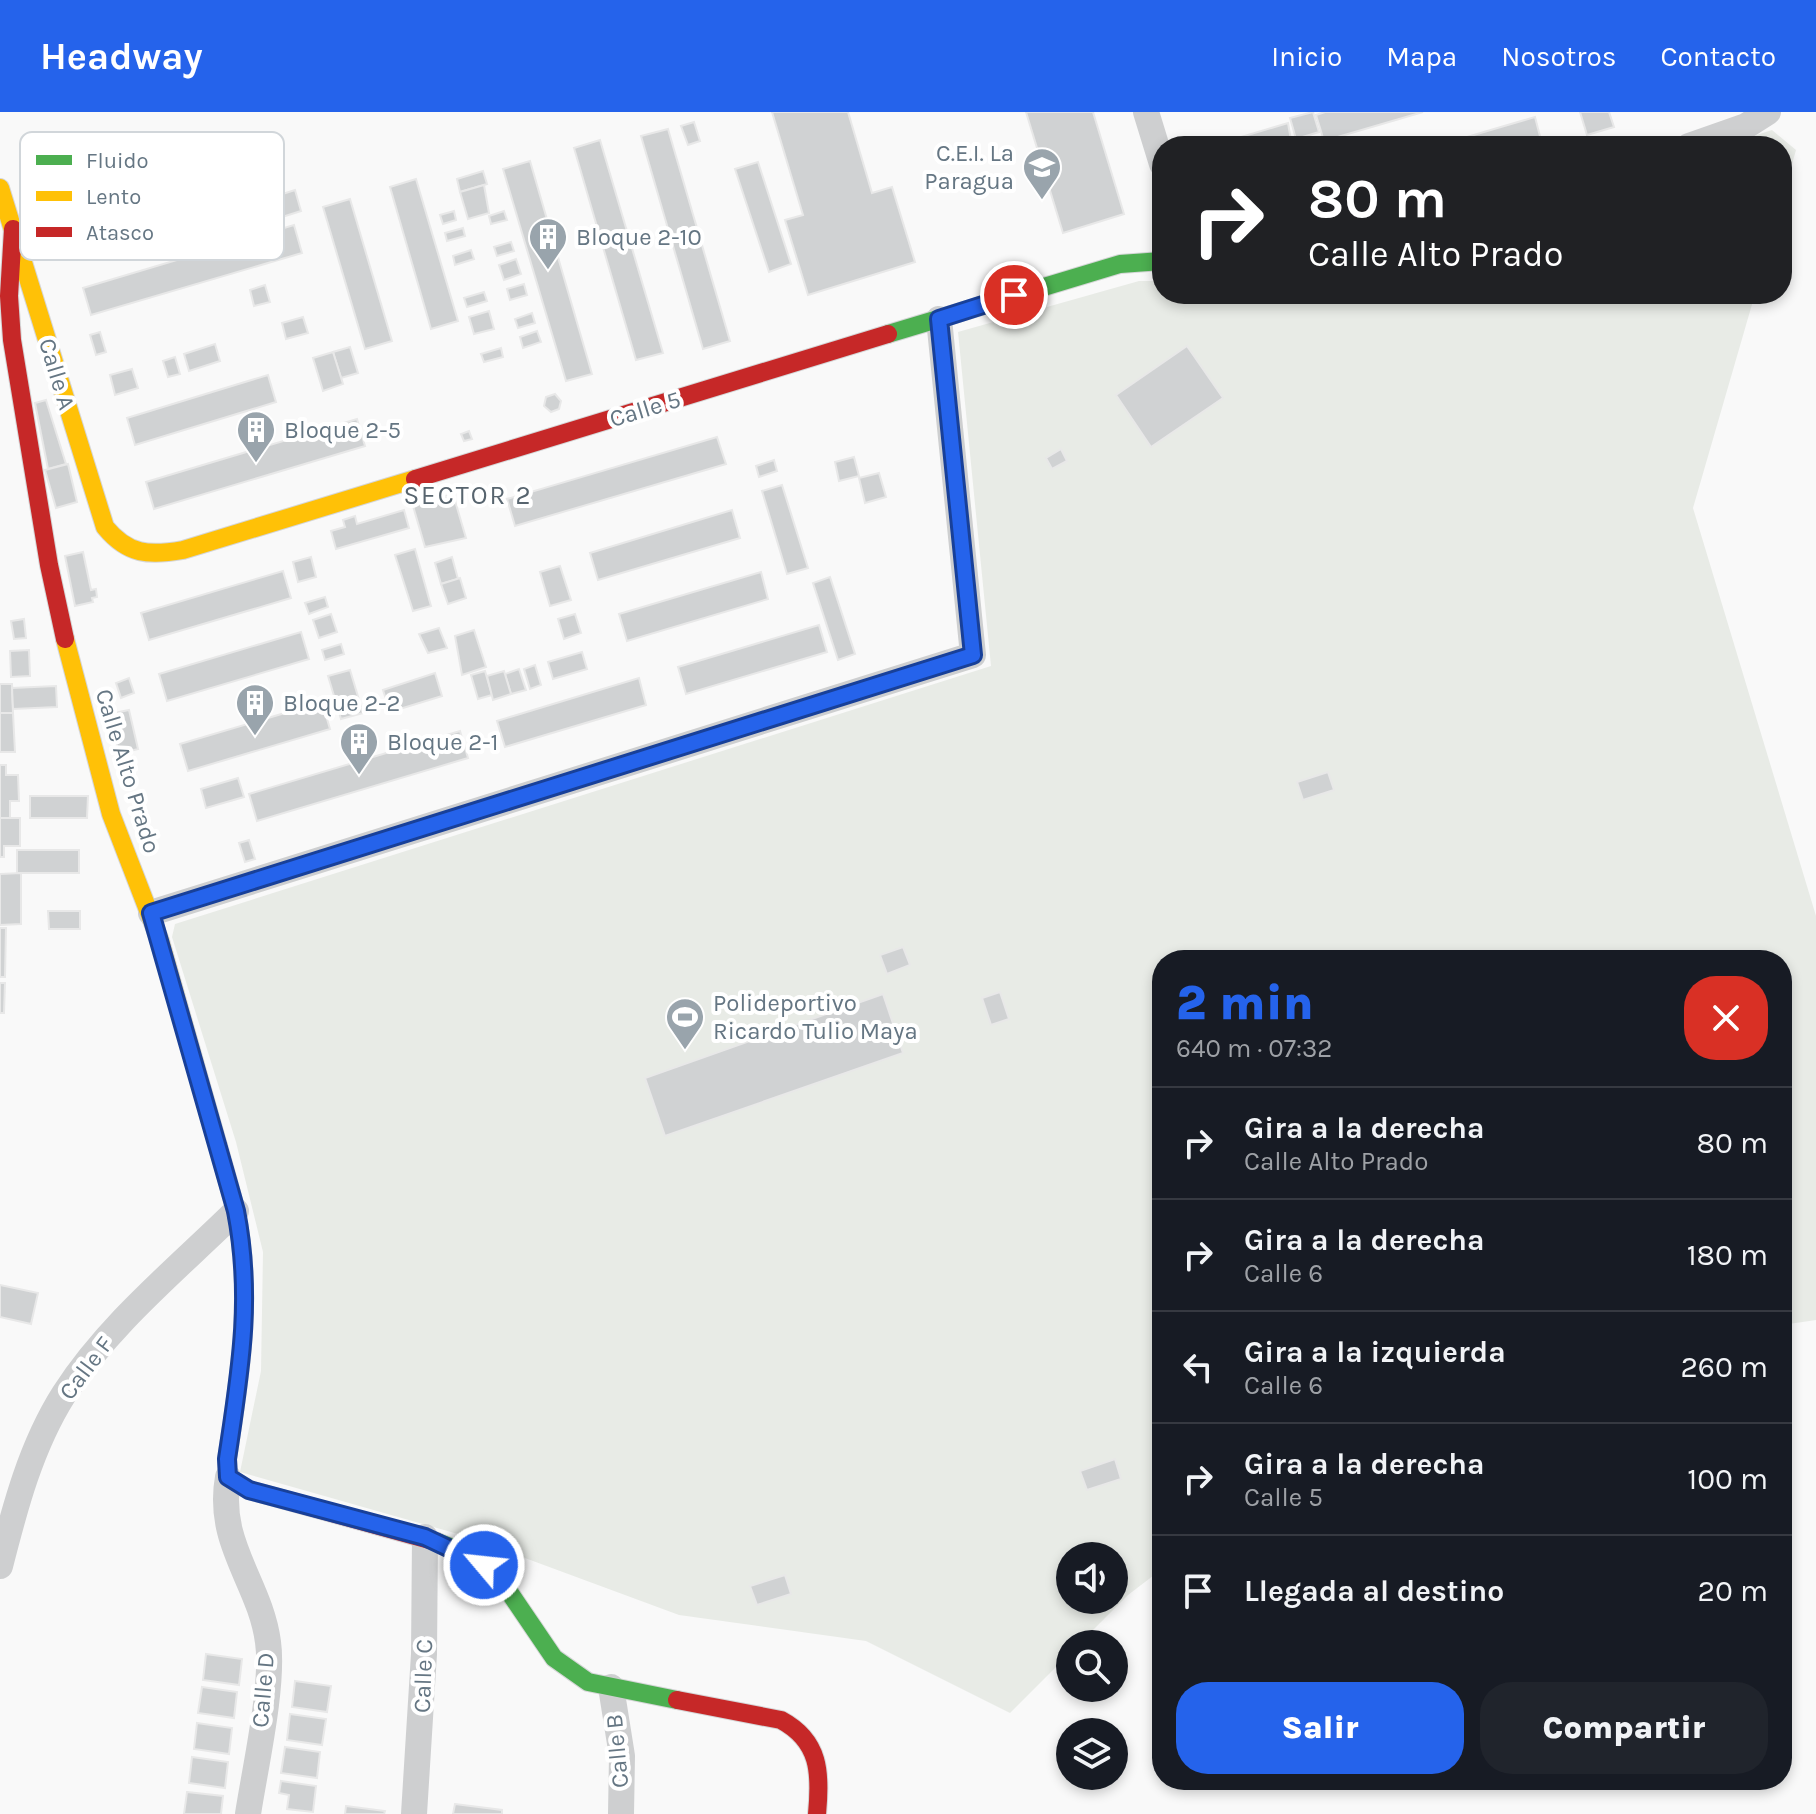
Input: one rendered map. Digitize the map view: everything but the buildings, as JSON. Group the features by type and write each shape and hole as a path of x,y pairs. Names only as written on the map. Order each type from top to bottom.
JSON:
{"street":[{"path":"1146,112 1153,136"},
{"path":"1722,136 1768,112"},
{"name":"Calle A","path":"0,188 20,252"},
{"name":"Calle Alto Prado","path":"13,229 9,296 10,392 72,669 111,814 151,913 236,1211 243,1251 246,1325 227,1468"},
{"name":"Calle A","path":"23,260 105,527 127,551"},
{"name":"Calle 5","path":"127,551 142,555 183,550 1087,273 1120,264 1152,262"},
{"path":"151,913 973,655 939,319"},
{"name":"Calle F","path":"0,1566 31,1463 63,1395 103,1341 236,1211"},
{"path":"227,1468 249,1490 425,1537 484,1565 501,1580 554,1658 588,1682 781,1720 809,1738 821,1773 817,1814"},
{"name":"Calle D","path":"227,1468 225,1505 230,1540 262,1617 269,1644 268,1678 248,1814"},
{"name":"Calle C","path":"414,1814 424,1667 425,1537"},
{"name":"Calle B","path":"611,1687 622,1756 621,1814"}],"shaded area":[{"path":"1772,130 1779,136 1754,136"},
{"name":"Polideportivo Ricardo Tulio Maya","path":"1139,281 1152,281 1152,304 1752,304 1693,508 1816,916 1816,1320 1792,1324 1792,950 1152,950 1152,1577 1128,1595 1128,1542 1056,1542 1056,1614 1109,1614 1093,1630 1056,1630 1056,1667 1010,1713 866,1641 679,1615 465,1536 240,1472 261,1371 263,1252 236,1142 172,937 175,924 991,666 958,332"}],"traffic: fast":[{"path":"888,334 1120,264 1152,262"},
{"path":"437,1542 460,1551 501,1580 554,1658 588,1682 677,1700"}],"traffic: slow":[{"path":"0,188 20,253"},
{"path":"22,260 105,527 122,543 149,553 183,550 415,479"},
{"path":"65,639 111,814 160,941 218,1146"}],"traffic: jam":[{"path":"13,229 9,296 12,340 49,565 65,639"},
{"path":"415,479 888,334"},
{"path":"218,1146 237,1218 244,1297 242,1351 227,1459 228,1477 249,1490 437,1542"},
{"path":"677,1700 781,1720 794,1728 811,1748 815,1760 819,1785 817,1814"}],"place":[{"name":"C.E.I. La Paragua","path":"1042,201"},
{"name":"Bloque 2-10","path":"548,271"},
{"name":"Bloque 2-5","path":"256,464"},
{"name":"Bloque 2-2","path":"255,737"},
{"name":"Bloque 2-1","path":"359,776"},
{"name":"Polideportivo Ricardo Tulio Maya","path":"685,1051"}],"district":[{"name":"SECTOR 2","path":"468,495"}],"route":[{"path":"484,1565 425,1537 249,1490 233,1483 228,1477 227,1459 246,1325 243,1251 236,1211 151,913 973,655 939,319 1014,295"}]}
